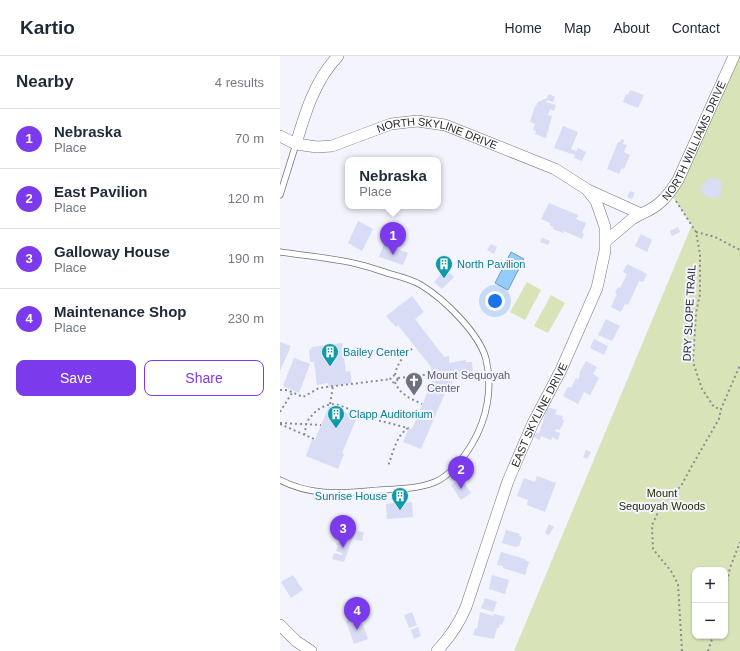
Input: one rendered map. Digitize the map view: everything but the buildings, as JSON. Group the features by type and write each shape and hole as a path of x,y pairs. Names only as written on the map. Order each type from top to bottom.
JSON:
{"street":[{"path":"296,144 311,99 320,80 338,56"},
{"name":"NORTH WILLIAMS DRIVE","path":"606,241 632,219 652,209 666,198 678,180 734,56"},
{"name":"NORTH SKYLINE DRIVE","path":"280,136 296,144 317,147 332,146 391,124 416,121 429,122 445,125 555,170 588,190"},
{"path":"588,190 641,214"},
{"name":"EAST SKYLINE DRIVE","path":"437,651 459,624 508,481 534,423 561,370 597,288 606,241 605,227 596,201 588,190"},
{"path":"280,625 296,641 311,651"}],"lane":[{"path":"280,195 296,144"},
{"path":"280,252 360,264 398,276 420,285 453,310 474,336 485,358 489,383 488,401 483,422 477,436 460,462 448,475 434,482 420,486 331,493 293,487 280,480"}],"path":[{"name":"DRY SLOPE TRAIL","path":"668,194 675,200 696,232 700,254 700,294 696,313 693,362 702,389 714,407 721,408"},
{"path":"696,232 715,237 740,250"},
{"path":"280,390 303,397 319,388 391,379 392,376 395,375 396,367 400,360 414,347"},
{"path":"682,651 678,584 671,571 653,549 652,525 662,504 682,486 692,464 719,419 721,408 740,365"},
{"path":"395,382 398,378 431,374"},
{"path":"395,375 398,378"},
{"path":"391,379 395,382 398,389 404,395 422,404"},
{"path":"330,404 333,386"},
{"path":"280,412 292,393"},
{"path":"304,435 306,425 318,410 330,404 336,404 377,420 408,428 398,439 388,466"},
{"path":"280,424 321,425"},
{"path":"280,424 314,440"},
{"path":"728,577 740,542"},
{"path":"708,651 712,639"}],"green space":[{"name":"Mount Sequoyah Woods","path":"734,56 740,56 740,651 514,651 691,227 693,227 675,200 668,194"},
{"path":"527,282 541,290 525,320 510,312"},
{"path":"551,295 565,303 548,333 534,326"}],"water":[{"path":"511,252 524,259 508,290 495,283"}],"place":[{"name":"Nebraska","path":"393,255"},
{"name":"North Pavilion","path":"444,279"},
{"name":"Bailey Center","path":"330,367"},
{"name":"Mount Sequoyah Center","path":"414,396"},
{"name":"Clapp Auditorium","path":"336,429"},
{"name":"East Pavilion","path":"461,489"},
{"name":"Sunrise House","path":"400,511"},
{"name":"Galloway House","path":"343,548"},
{"name":"Maintenance Shop","path":"357,630"}]}
